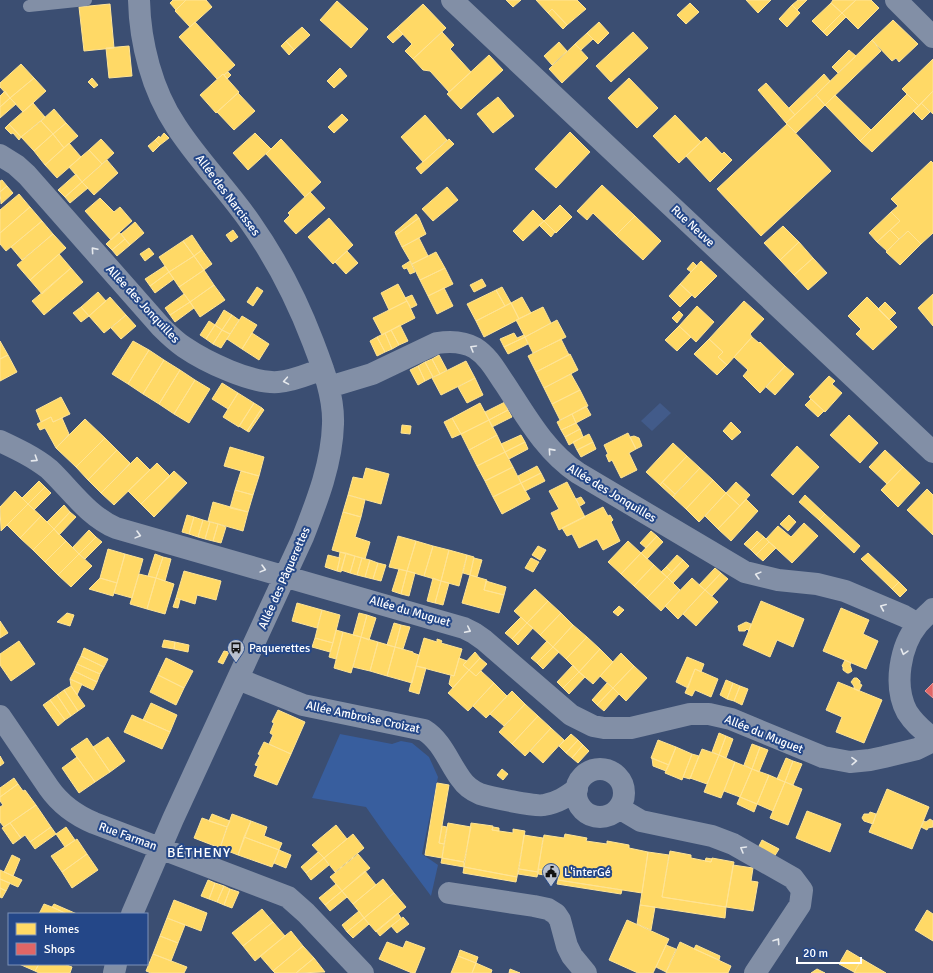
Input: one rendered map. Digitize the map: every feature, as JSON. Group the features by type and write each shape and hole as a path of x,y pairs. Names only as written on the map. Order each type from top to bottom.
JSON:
{"street":[{"name":"Allée des Narcisses","path":"139,0 142,35 148,60 154,81 168,112 187,142 250,222 280,270 304,318 326,378"},
{"path":"896,0 933,37"},
{"name":"Rue Neuve","path":"457,2 933,452"},
{"name":"Allée des Jonquilles","path":"0,155 28,175 161,327 183,347 210,361 258,380 268,382 289,381 372,374 437,343 447,341 466,344 475,348 489,361 546,444 560,460 578,473 745,572 778,580 817,584 845,591 904,616 918,624"},
{"name":"Allée des Pâquerettes","path":"132,913 160,848 286,576 314,509 326,469 333,425 333,409 326,378"},
{"name":"Allée du Muguet","path":"0,442 26,453 48,469 89,511 107,524 130,533 286,576 464,628 484,640 571,715 593,726 604,728 631,728 690,714 709,714 731,719 816,755 836,760 861,761 917,749 933,741"},
{"path":"933,609 918,624 910,637 900,669 903,702 913,720 922,730 933,738"},
{"name":"Allée Ambroise Croizat","path":"238,679 303,705 424,730 441,746 461,779 479,794 542,806 561,800 576,789 580,780 587,773 605,769 614,773 621,780 624,789 624,799 619,808"},
{"name":"Rue Farman","path":"0,716 49,788 66,808 80,817 94,823 288,896 363,973"},
{"path":"576,789 579,804 584,811 591,815 598,817 606,816 619,808 641,821 712,836 733,844 793,878 802,890 800,905 755,973"},
{"path":"449,893 548,909 556,914 560,920 572,956 586,973"}],"lane":[{"path":"29,6 86,0"}],"shaded area":[{"path":"660,403 671,413 652,431 641,421"},
{"path":"340,734 392,744 401,741 412,743 429,757 438,777 422,854 438,865 431,896 366,807 312,798"}],"building: Homes":[{"path":"173,0 186,0 176,10 170,3"},
{"path":"186,0 206,0 212,7 190,27 175,11"},
{"path":"506,0 521,0 513,7"},
{"path":"536,0 577,0 586,9 567,25 552,9 548,13"},
{"path":"746,0 771,0 758,13"},
{"path":"798,0 807,0 797,10 792,5"},
{"path":"833,0 856,0 842,13 831,3"},
{"path":"856,0 871,0 879,8 858,29 842,13"},
{"path":"337,1 368,29 351,48 320,20"},
{"path":"690,3 699,12 686,24 677,15"},
{"path":"831,3 842,13 823,32 812,21"},
{"path":"110,4 114,48 84,51 79,7"},
{"path":"423,4 446,28 413,59 405,51 412,44 397,28"},
{"path":"792,5 800,13 787,27 779,19"},
{"path":"552,9 567,25 563,29 548,13"},
{"path":"842,13 846,17 827,36 823,32"},
{"path":"893,20 918,44 899,62 896,58 892,61 872,40"},
{"path":"195,22 235,65 217,79 179,37"},
{"path":"599,22 609,33 598,44 587,33"},
{"path":"302,27 310,35 294,50 286,41"},
{"path":"397,28 403,34 393,43 387,37"},
{"path":"442,32 454,45 450,49 471,72 449,92 430,71 423,70 413,59"},
{"path":"633,32 648,48 611,82 596,66"},
{"path":"587,33 593,39 581,50 575,44"},
{"path":"872,40 881,51 825,105 816,95"},
{"path":"286,41 294,50 289,55 281,46"},
{"path":"559,42 567,51 552,65 544,56"},
{"path":"575,44 588,58 562,83 549,69"},
{"path":"129,46 132,76 109,78 106,48"},
{"path":"849,50 856,56 838,73 832,67"},
{"path":"489,55 503,70 461,109 447,94"},
{"path":"933,59 933,91 919,106 902,89"},
{"path":"21,64 34,78 10,98 0,87 0,83"},
{"path":"340,68 347,76 334,88 327,81"},
{"path":"228,72 231,75 227,79 224,75"},
{"path":"223,74 239,92 216,113 200,95"},
{"path":"824,74 830,81 795,115 789,108"},
{"path":"34,78 46,91 23,112 10,98"},
{"path":"92,78 98,85 94,88 88,82"},
{"path":"629,78 658,108 637,128 608,98"},
{"path":"766,83 795,115 786,123 758,90"},
{"path":"5,91 10,98 0,107 0,96"},
{"path":"933,91 933,114 921,103"},
{"path":"238,93 255,111 234,130 217,112"},
{"path":"907,94 919,106 872,152 860,141"},
{"path":"816,95 825,105 796,133 786,123"},
{"path":"835,95 871,130 860,141 825,105"},
{"path":"498,97 514,116 493,133 477,114"},
{"path":"10,98 16,104 0,118 0,107"},
{"path":"33,103 45,117 21,137 9,124"},
{"path":"921,103 930,112 922,120 913,111"},
{"path":"54,109 66,123 53,134 41,121"},
{"path":"342,114 348,120 334,133 328,127"},
{"path":"425,115 447,140 423,162 401,137"},
{"path":"675,115 701,142 679,163 653,136"},
{"path":"41,121 53,134 34,151 21,137"},
{"path":"66,123 78,136 64,148 53,134"},
{"path":"9,124 21,137 19,140 13,133 11,134 5,128"},
{"path":"787,124 831,171 761,236 717,189"},
{"path":"570,132 590,152 556,188 535,169"},
{"path":"164,133 169,138 160,145 155,140 159,136 160,138"},
{"path":"255,133 271,149 248,170 233,153"},
{"path":"53,134 64,148 45,165 34,151"},
{"path":"706,137 722,154 724,152 732,160 710,182 686,156"},
{"path":"101,139 114,153 102,164 89,150"},
{"path":"281,139 321,182 305,197 266,154"},
{"path":"449,139 454,144 421,174 416,168"},
{"path":"155,140 160,145 153,152 148,146"},
{"path":"69,143 81,157 57,178 45,165"},
{"path":"89,150 102,164 82,182 69,167"},
{"path":"107,160 118,173 94,195 82,182"},
{"path":"931,161 933,163 933,233 921,244 908,231 899,239 890,230 900,221 891,212 898,206 891,199"},
{"path":"76,174 82,182 65,197 58,190"},
{"path":"2,180 7,186 0,192 0,181"},
{"path":"82,182 88,188 70,203 65,197"},
{"path":"602,185 635,216 616,235 593,213 587,220 577,211"},
{"path":"7,186 13,193 1,204 0,192"},
{"path":"447,187 458,200 433,221 422,209"},
{"path":"310,192 325,208 296,234 284,221 290,215 288,213"},
{"path":"19,194 30,207 0,233 0,210"},
{"path":"100,198 114,212 120,207 132,221 111,240 85,211"},
{"path":"560,205 572,217 556,233 544,221"},
{"path":"30,207 42,221 6,251 0,244 0,233"},
{"path":"533,210 544,221 523,241 513,231"},
{"path":"891,212 900,221 877,242 869,233"},
{"path":"416,214 419,218 396,235 395,232"},
{"path":"635,216 661,241 643,260 616,235"},
{"path":"329,218 353,245 333,264 308,237"},
{"path":"419,218 426,234 402,247 396,235"},
{"path":"42,221 53,234 22,260 11,247"},
{"path":"544,221 555,232 551,237 539,225"},
{"path":"135,222 144,233 130,245 121,234"},
{"path":"783,226 799,242 780,260 764,243"},
{"path":"233,230 238,237 231,242 226,235"},
{"path":"890,230 899,239 887,251 877,242"},
{"path":"908,231 921,244 900,265 886,252"},
{"path":"119,232 125,239 112,250 106,244"},
{"path":"53,234 66,248 30,280 17,265"},
{"path":"192,235 202,250 194,256 183,241"},
{"path":"419,238 428,256 412,264 402,247"},
{"path":"125,239 130,245 117,256 112,250"},
{"path":"183,241 194,256 169,272 159,257"},
{"path":"799,242 813,258 794,275 780,260"},
{"path":"149,248 154,254 145,261 140,254"},
{"path":"202,250 212,264 204,270 194,256"},
{"path":"347,251 358,263 346,274 335,262"},
{"path":"436,252 445,268 420,280 412,264"},
{"path":"59,254 71,268 42,294 30,280"},
{"path":"194,256 204,270 179,287 169,272"},
{"path":"813,258 827,273 808,290 794,275"},
{"path":"410,261 415,272 410,274 407,268 404,269 402,266"},
{"path":"701,261 717,276 695,298 680,284"},
{"path":"693,262 697,266 691,272 687,269"},
{"path":"165,266 169,272 150,286 145,279"},
{"path":"71,268 83,282 44,315 32,301"},
{"path":"445,268 453,284 428,296 420,280"},
{"path":"204,270 214,285 190,302 179,287"},
{"path":"169,272 174,279 155,293 150,286"},
{"path":"482,279 486,286 474,292 470,285"},
{"path":"398,284 407,301 389,310 381,293"},
{"path":"680,284 692,295 680,307 669,296"},
{"path":"214,285 225,300 200,317 190,302"},
{"path":"257,287 263,291 253,306 247,302"},
{"path":"502,287 511,303 505,306 496,290"},
{"path":"444,288 453,306 437,314 428,296"},
{"path":"496,290 505,306 476,321 467,304"},
{"path":"98,292 106,301 89,316 81,307"},
{"path":"184,294 190,302 170,315 165,308"},
{"path":"933,294 933,326 918,308"},
{"path":"412,295 417,305 411,308 405,298"},
{"path":"110,297 126,315 104,333 89,316"},
{"path":"522,297 531,313 519,319 511,303"},
{"path":"867,297 897,327 873,350 856,334 861,329 848,316"},
{"path":"407,301 415,318 382,335 373,318"},
{"path":"744,301 764,319 750,334 752,337 727,365 718,357 723,352 709,339"},
{"path":"190,302 194,308 175,322 170,315"},
{"path":"885,302 896,313 889,320 878,309"},
{"path":"511,303 519,319 484,337 476,321"},
{"path":"697,306 714,322 696,342 679,326"},
{"path":"81,307 89,316 81,322 73,313"},
{"path":"543,307 551,323 525,337 516,320"},
{"path":"224,310 232,315 222,330 215,325"},
{"path":"679,311 683,315 677,323 672,318"},
{"path":"126,315 136,326 121,339 111,328"},
{"path":"232,315 239,320 230,334 222,330"},
{"path":"242,316 257,325 242,349 227,339"},
{"path":"557,320 566,337 533,353 525,337"},
{"path":"209,321 215,325 206,339 200,335"},
{"path":"215,325 222,330 213,344 206,339"},
{"path":"400,325 408,341 399,345 391,330"},
{"path":"679,326 691,337 677,351 665,340"},
{"path":"222,330 230,334 221,348 213,344"},
{"path":"391,330 399,345 392,349 385,333"},
{"path":"252,333 269,344 259,360 242,349"},
{"path":"385,333 392,349 385,352 377,337"},
{"path":"514,333 517,338 524,335 525,337 504,347 500,339"},
{"path":"377,337 385,352 377,356 370,341"},
{"path":"525,337 528,344 508,354 504,347"},
{"path":"752,337 759,343 760,342 785,366 760,393 743,376 748,370 734,357"},
{"path":"561,339 569,355 536,372 528,356"},
{"path":"709,339 723,352 718,357 727,365 717,375 694,354"},
{"path":"0,341 8,355 0,359"},
{"path":"133,341 149,350 128,384 112,374"},
{"path":"149,350 164,360 143,394 128,384"},
{"path":"570,354 578,370 544,388 536,372"},
{"path":"8,355 17,372 0,381 0,359"},
{"path":"439,355 447,370 440,374 432,359"},
{"path":"432,359 440,374 433,377 425,362"},
{"path":"164,360 180,370 159,404 143,394"},
{"path":"466,361 475,378 441,395 432,378"},
{"path":"425,362 433,377 425,381 418,366"},
{"path":"418,366 425,381 418,385 410,370"},
{"path":"785,366 794,374 775,395 766,387"},
{"path":"180,370 195,380 174,414 159,404"},
{"path":"571,374 580,390 552,404 544,388"},
{"path":"829,376 835,381 832,384 842,393 825,412 809,397"},
{"path":"475,378 483,395 467,403 458,387"},
{"path":"195,380 210,389 189,423 174,414"},
{"path":"222,383 238,393 228,409 212,399"},
{"path":"580,390 588,406 560,420 552,404"},
{"path":"238,393 254,403 239,427 223,417"},
{"path":"61,397 70,414 53,422 51,417 41,422 36,410"},
{"path":"811,399 824,411 818,417 805,405"},
{"path":"505,402 508,410 489,420 485,412"},
{"path":"254,403 262,408 247,431 239,426"},
{"path":"480,403 489,420 461,434 452,418"},
{"path":"586,406 591,415 576,423 572,414"},
{"path":"262,408 264,410 249,432 247,431"},
{"path":"508,410 512,417 492,427 489,420"},
{"path":"572,414 576,423 561,430 557,422"},
{"path":"849,415 878,443 860,463 830,435"},
{"path":"51,417 53,422 62,418 69,434 56,448 45,428 40,430 37,424"},
{"path":"452,418 461,434 452,438 444,422"},
{"path":"85,419 105,438 76,467 56,448"},
{"path":"489,420 497,435 469,450 461,434"},
{"path":"731,422 741,432 732,440 723,431"},
{"path":"576,423 580,429 565,437 561,430"},
{"path":"402,425 411,426 410,434 401,433"},
{"path":"580,429 583,437 569,445 565,437"},
{"path":"628,433 636,449 629,453 637,470 621,478 612,460 609,462 606,455 608,454 604,445"},
{"path":"589,434 593,442 577,450 573,442"},
{"path":"497,435 505,452 477,466 469,450"},
{"path":"521,435 525,442 505,452 501,444"},
{"path":"634,436 639,438 642,446 636,449 630,437"},
{"path":"105,438 117,450 88,480 76,467"},
{"path":"525,442 528,449 509,459 505,452"},
{"path":"593,442 596,449 581,457 577,450"},
{"path":"673,443 687,456 660,485 646,472"},
{"path":"797,446 819,467 793,495 771,475"},
{"path":"230,447 264,457 259,476 224,466"},
{"path":"117,450 130,463 101,493 88,480"},
{"path":"885,450 903,467 887,484 869,467"},
{"path":"505,452 513,467 485,481 477,466"},
{"path":"687,456 700,468 675,494 662,482"},
{"path":"137,457 150,470 114,505 101,493"},
{"path":"157,463 170,476 141,504 128,491"},
{"path":"537,466 541,473 521,483 518,476"},
{"path":"513,467 521,483 493,497 485,481"},
{"path":"903,467 920,483 898,507 881,490"},
{"path":"366,468 389,474 381,504 348,495 353,477 363,479"},
{"path":"700,468 713,480 686,509 673,497"},
{"path":"174,471 187,483 154,517 141,504"},
{"path":"241,471 259,476 253,495 235,490"},
{"path":"541,473 545,481 525,491 521,483"},
{"path":"713,480 726,493 699,522 686,509"},
{"path":"39,481 45,487 28,504 22,498"},
{"path":"567,482 585,517 559,530 551,513 559,509 549,491"},
{"path":"662,482 675,494 673,497 660,485"},
{"path":"736,482 750,495 740,506 726,493"},
{"path":"521,483 530,499 502,514 493,497"},
{"path":"45,487 51,493 34,510 28,504"},
{"path":"927,489 933,495 933,535 907,510"},
{"path":"235,490 253,495 248,512 230,508"},
{"path":"15,491 28,504 1,531 0,507"},
{"path":"726,493 740,506 718,529 705,516"},
{"path":"348,495 365,500 361,517 343,512"},
{"path":"805,495 825,514 819,520 799,502"},
{"path":"581,497 585,503 580,506 576,499"},
{"path":"746,499 758,511 731,541 718,529"},
{"path":"213,502 248,512 243,531 208,521"},
{"path":"28,504 41,516 20,538 7,525"},
{"path":"64,505 70,512 54,529 47,522"},
{"path":"603,507 608,516 610,515 613,520 611,522 620,541 603,550 597,539 579,548 572,534 567,536 562,528"},
{"path":"70,512 76,517 59,535 54,529"},
{"path":"343,512 361,517 355,537 370,542 365,559 332,550"},
{"path":"825,514 860,546 854,553 819,520"},
{"path":"187,515 194,517 189,534 182,532"},
{"path":"789,515 796,522 788,531 780,524"},
{"path":"41,516 54,529 33,550 20,538"},
{"path":"194,517 203,520 198,537 189,534"},
{"path":"203,520 210,522 205,539 198,537"},
{"path":"210,522 218,524 213,541 205,539"},
{"path":"804,523 818,536 792,563 766,539 778,526 791,537"},
{"path":"218,524 226,527 221,543 213,541"},
{"path":"54,529 66,541 45,562 33,550"},
{"path":"89,530 96,537 79,554 73,547"},
{"path":"651,531 657,536 646,548 640,543"},
{"path":"757,531 764,537 751,550 744,544"},
{"path":"398,536 416,541 407,571 389,567"},
{"path":"657,536 663,542 647,559 641,553"},
{"path":"96,537 102,542 85,559 79,554"},
{"path":"764,537 769,542 756,555 751,550"},
{"path":"66,541 79,554 58,575 45,562"},
{"path":"416,541 433,546 424,576 407,571"},
{"path":"628,541 641,553 621,574 608,562"},
{"path":"769,542 776,548 763,561 756,555"},
{"path":"433,546 449,550 441,581 424,576"},
{"path":"538,546 546,550 540,560 532,555"},
{"path":"108,549 125,554 117,583 100,578"},
{"path":"449,550 467,555 459,586 441,581"},
{"path":"340,552 346,553 341,572 337,571"},
{"path":"346,553 355,556 350,573 341,570"},
{"path":"641,553 654,565 634,586 621,574"},
{"path":"868,553 899,582 892,589 861,559"},
{"path":"79,554 92,566 71,587 58,575"},
{"path":"125,554 143,559 132,598 114,593"},
{"path":"155,554 163,557 156,578 148,576"},
{"path":"328,555 340,558 337,571 325,567"},
{"path":"467,555 474,557 470,575 463,573"},
{"path":"677,555 683,560 672,572 666,567"},
{"path":"355,556 362,558 357,575 350,573"},
{"path":"163,557 171,559 165,581 156,578"},
{"path":"362,558 370,560 365,577 357,575"},
{"path":"474,558 482,560 477,577 470,575"},
{"path":"531,558 539,562 533,572 525,568"},
{"path":"370,560 378,563 373,579 365,577"},
{"path":"683,560 689,566 673,583 667,577"},
{"path":"378,563 386,565 381,581 373,579"},
{"path":"654,565 667,577 647,598 634,586"},
{"path":"666,567 672,572 667,577 661,572"},
{"path":"715,568 721,573 705,590 699,585"},
{"path":"399,569 407,571 401,594 392,591"},
{"path":"184,571 221,581 216,600 197,595 195,604 176,598"},
{"path":"407,571 415,573 409,596 401,594"},
{"path":"721,573 728,579 712,596 705,590"},
{"path":"139,574 156,578 147,609 130,604"},
{"path":"470,575 487,580 484,590 504,595 499,613 462,603"},
{"path":"667,577 680,590 661,611 647,598"},
{"path":"100,578 117,583 113,596 89,589"},
{"path":"156,578 174,584 165,614 147,609"},
{"path":"433,578 441,581 435,603 427,601"},
{"path":"692,578 705,590 678,619 665,606"},
{"path":"441,581 449,583 443,605 435,603"},
{"path":"486,581 506,587 504,595 484,590"},
{"path":"899,582 907,590 900,597 892,589"},
{"path":"535,589 548,601 527,623 514,611"},
{"path":"705,590 718,602 696,626 683,614"},
{"path":"176,598 180,600 178,608 173,607"},
{"path":"548,601 561,613 540,635 527,623"},
{"path":"761,601 804,619 793,647 777,640 770,657 743,645"},
{"path":"297,603 322,610 317,628 292,621"},
{"path":"619,606 624,610 618,616 613,612"},
{"path":"841,608 869,620 863,634 878,641 866,669 823,651"},
{"path":"322,610 340,615 333,643 315,638"},
{"path":"67,613 74,615 70,626 57,622"},
{"path":"359,613 367,615 361,637 353,635"},
{"path":"561,613 573,625 553,647 540,635"},
{"path":"367,615 376,618 369,640 361,637"},
{"path":"521,617 527,623 512,639 505,633"},
{"path":"0,621 8,633 0,638"},
{"path":"746,622 751,624 749,631 747,629 745,631 739,631 738,626"},
{"path":"394,623 401,625 395,647 387,645"},
{"path":"527,623 533,628 518,645 512,639"},
{"path":"401,625 410,627 403,649 395,647"},
{"path":"573,625 587,637 566,659 553,647"},
{"path":"336,630 343,632 336,659 329,657"},
{"path":"343,632 361,637 351,673 334,668"},
{"path":"361,637 378,642 370,671 353,667"},
{"path":"587,637 600,649 579,672 566,659"},
{"path":"315,638 333,643 330,652 312,647"},
{"path":"424,638 437,642 437,639 442,641 441,643 462,649 454,676 416,666"},
{"path":"164,640 175,642 174,649 162,647"},
{"path":"19,641 35,664 11,681 0,665 0,654"},
{"path":"547,641 553,647 537,663 531,658"},
{"path":"175,642 189,645 188,652 174,649"},
{"path":"378,642 395,647 387,676 370,671"},
{"path":"395,647 419,655 412,683 387,676"},
{"path":"553,647 559,652 543,669 537,663"},
{"path":"84,648 108,659 104,667 81,656"},
{"path":"600,649 613,662 593,684 579,672"},
{"path":"224,651 229,652 223,664 218,662"},
{"path":"475,652 480,658 469,670 463,665"},
{"path":"621,653 634,666 613,688 600,676"},
{"path":"81,656 104,667 100,674 77,664"},
{"path":"687,657 704,664 701,672 695,669 688,688 676,682"},
{"path":"166,658 193,671 184,688 158,675"},
{"path":"459,658 467,661 463,665 469,670 453,688 449,684 451,675 454,676"},
{"path":"480,658 487,664 476,676 469,670"},
{"path":"845,660 851,663 850,665 852,671 849,673 843,670 842,666"},
{"path":"77,664 100,674 97,682 74,671"},
{"path":"573,665 579,672 563,688 557,682"},
{"path":"416,666 426,668 419,694 409,691"},
{"path":"634,666 647,678 626,701 613,688"},
{"path":"695,669 718,679 711,697 695,690 692,696 685,693"},
{"path":"469,670 476,676 481,671 494,683 468,711 448,693"},
{"path":"74,671 97,682 93,690 70,679"},
{"path":"579,672 585,677 569,694 563,688"},
{"path":"158,675 184,688 176,705 150,692"},
{"path":"854,678 857,678 862,685 859,691 854,689 851,682"},
{"path":"70,679 82,684 77,695 71,686"},
{"path":"726,680 733,683 727,699 720,695"},
{"path":"838,682 882,700 864,743 836,732 842,717 826,710"},
{"path":"494,683 507,696 486,718 473,706"},
{"path":"607,683 613,688 597,705 592,700"},
{"path":"733,683 740,686 734,701 727,699"},
{"path":"71,686 85,706 78,711 64,690"},
{"path":"740,686 748,689 742,705 734,701"},
{"path":"613,688 619,694 604,711 597,705"},
{"path":"64,690 78,711 71,716 57,695"},
{"path":"512,691 525,704 504,726 490,714"},
{"path":"57,695 71,716 65,720 50,700"},
{"path":"50,700 65,720 58,726 43,705"},
{"path":"151,703 177,715 170,732 143,720"},
{"path":"525,704 538,716 512,744 499,732"},
{"path":"278,710 305,722 291,754 269,744 273,735 270,733 274,723 272,722"},
{"path":"132,715 170,732 162,749 124,732"},
{"path":"538,716 551,728 525,756 512,744"},
{"path":"551,728 564,740 543,763 530,751"},
{"path":"719,733 726,736 719,755 712,752"},
{"path":"571,734 578,740 566,753 559,746"},
{"path":"726,736 733,739 726,758 719,755"},
{"path":"108,737 125,761 110,772 93,747"},
{"path":"87,738 110,772 95,782 71,749"},
{"path":"578,740 583,745 572,758 566,753"},
{"path":"658,740 676,747 669,765 651,758"},
{"path":"264,742 291,754 277,785 254,776 258,766 255,765 260,755 258,754"},
{"path":"752,744 760,747 752,769 744,765"},
{"path":"583,745 589,751 578,763 572,758"},
{"path":"676,747 692,754 682,780 665,773"},
{"path":"760,747 768,750 759,772 752,769"},
{"path":"702,749 719,755 707,784 690,778"},
{"path":"692,754 699,756 690,779 683,777"},
{"path":"719,755 735,762 721,798 704,792"},
{"path":"0,756 4,763 0,766"},
{"path":"77,757 95,782 79,793 62,768"},
{"path":"652,758 669,765 666,771 653,766"},
{"path":"786,758 793,761 785,782 777,779"},
{"path":"793,761 802,764 793,785 785,782"},
{"path":"735,762 752,769 740,797 724,791"},
{"path":"502,769 508,774 503,780 497,775"},
{"path":"752,769 769,775 757,804 740,797"},
{"path":"769,775 785,782 773,811 757,804"},
{"path":"14,778 18,784 0,797 0,788"},
{"path":"785,782 802,789 788,825 770,818"},
{"path":"437,783 449,785 439,843 444,844 442,858 425,855"},
{"path":"18,784 23,791 25,790 36,805 4,827 0,822 0,807 3,805 0,801 0,797"},
{"path":"887,789 929,807 912,849 869,832"},
{"path":"740,797 757,804 754,812 737,804"},
{"path":"36,805 51,827 30,842 25,835 21,838 10,823"},
{"path":"807,811 841,824 830,852 796,838"},
{"path":"870,812 876,814 873,824 864,821 862,818 864,814 869,814"},
{"path":"212,814 230,821 227,827 209,821"},
{"path":"232,814 251,821 238,855 220,848"},
{"path":"202,818 227,827 220,848 194,838"},
{"path":"930,819 933,821 933,827 928,828 927,830 921,827 924,821 926,822"},
{"path":"251,821 267,827 264,836 282,843 279,850 244,837"},
{"path":"10,823 21,838 13,844 2,828"},
{"path":"448,823 471,827 464,862 442,858"},
{"path":"471,823 493,826 492,830 513,833 513,829 525,831 517,877 464,867"},
{"path":"336,825 347,839 324,858 312,845"},
{"path":"442,826 447,827 444,844 439,843"},
{"path":"51,827 56,834 35,849 30,842"},
{"path":"66,827 75,840 65,847 56,834"},
{"path":"493,827 499,828 499,831 492,830"},
{"path":"353,834 364,848 335,872 324,858"},
{"path":"565,834 587,838 586,841 607,844 607,841 629,845 629,848 648,852 642,893 558,880 559,873 538,869 544,835 564,838"},
{"path":"524,835 543,838 538,872 519,869"},
{"path":"244,837 279,850 272,867 238,855"},
{"path":"77,839 87,854 62,872 51,856"},
{"path":"762,840 779,849 774,857 758,848"},
{"path":"279,850 291,855 286,868 274,863"},
{"path":"670,851 691,855 691,858 711,862 712,858 734,862 726,907 662,897"},
{"path":"318,852 324,858 306,873 301,867"},
{"path":"648,852 669,855 662,897 726,907 725,918 640,905"},
{"path":"87,854 98,870 72,888 62,872"},
{"path":"358,854 370,868 342,891 330,877"},
{"path":"12,855 20,859 13,876 4,872"},
{"path":"324,858 329,865 311,880 306,873"},
{"path":"442,858 464,862 464,867 441,863"},
{"path":"706,858 712,859 711,862 705,861"},
{"path":"733,865 753,868 751,881 758,882 753,911 726,907"},
{"path":"464,867 517,877 516,882 463,873"},
{"path":"519,869 538,872 537,877 518,874"},
{"path":"538,869 559,873 558,877 538,874"},
{"path":"0,870 22,880 18,887 0,879"},
{"path":"365,871 376,885 353,904 342,891"},
{"path":"0,879 10,883 6,891 0,888"},
{"path":"383,879 394,893 364,918 353,904"},
{"path":"208,880 215,883 209,899 201,896"},
{"path":"558,880 622,890 621,894 557,884"},
{"path":"215,883 224,886 217,902 209,899"},
{"path":"336,884 342,891 325,905 319,898"},
{"path":"224,886 230,889 224,905 217,902"},
{"path":"0,888 6,891 2,898 0,897"},
{"path":"230,889 239,892 232,908 224,905"},
{"path":"342,891 347,897 330,911 325,905"},
{"path":"394,893 406,907 376,932 364,918"},
{"path":"174,900 207,913 201,931 167,918"},
{"path":"44,904 65,913 40,913"},
{"path":"54,904 75,913 65,913 52,907"},
{"path":"640,905 655,907 651,930 637,924"},
{"path":"262,909 273,922 243,946 232,933"},
{"path":"927,910 933,914 933,941 915,930"},
{"path":"359,911 364,918 347,932 342,925"},
{"path":"398,913 401,918 380,936 376,931"},
{"path":"403,917 409,924 397,933 391,926"},
{"path":"167,918 185,925 178,943 160,936"},
{"path":"364,918 369,924 353,938 347,932"},
{"path":"627,920 669,939 653,973 638,973 609,960"},
{"path":"273,922 285,936 255,961 243,946"},
{"path":"291,931 303,946 273,971 260,956"},
{"path":"160,936 178,943 171,961 153,954"},
{"path":"406,941 425,948 415,973 379,959 387,942 403,948"},
{"path":"680,942 731,966 728,973 666,973"},
{"path":"666,945 676,949 666,972 656,967"},
{"path":"696,945 720,956 719,960 694,949"},
{"path":"303,946 314,958 296,973 275,973 273,971"},
{"path":"460,950 478,957 476,963 458,956"},
{"path":"847,950 862,959 854,972 839,964"},
{"path":"153,954 187,967 184,973 151,973 146,971"},
{"path":"458,956 476,963 472,973 451,973"},
{"path":"314,958 325,972 296,973"},
{"path":"862,959 886,973 854,973"},
{"path":"476,963 492,970 491,973 472,973"},
{"path":"21,965 38,965 35,971"},
{"path":"38,965 67,965 72,967 70,973 39,973 35,971"},
{"path":"510,969 520,973 509,973"},
{"path":"817,969 825,973 811,973"}],"building: Shops":[{"path":"933,683 933,698 925,691"}],"place":[{"name":"Paquerettes","path":"236,663"},
{"name":"L'interGé","path":"551,887"}],"district":[{"name":"BÉTHENY","path":"199,852"}]}
